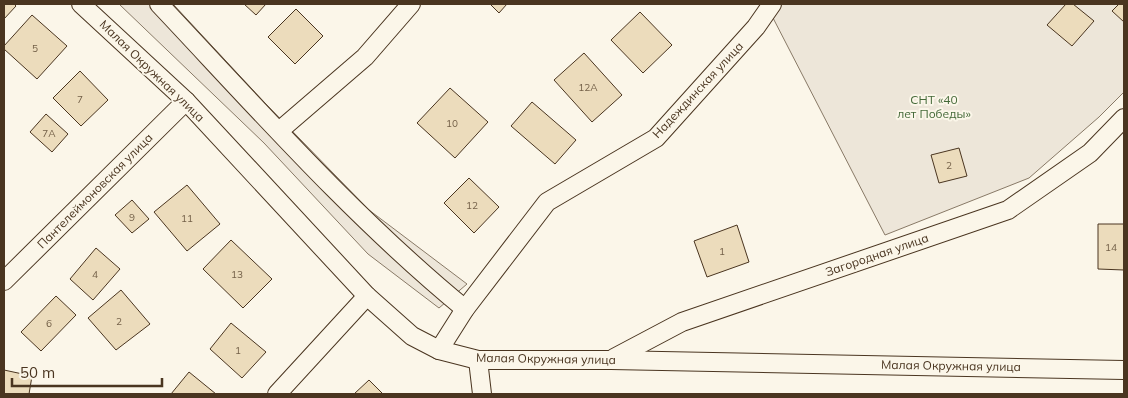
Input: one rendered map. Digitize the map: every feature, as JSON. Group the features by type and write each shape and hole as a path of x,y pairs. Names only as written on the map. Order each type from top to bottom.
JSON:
{"street":[{"name":"Малая Окружная улица","path":"81,4 186,101 366,296 412,336 438,350 478,360 611,360 1124,370"},
{"path":"160,4 279,131 372,225 441,290 465,309"},
{"path":"279,131 365,57 411,4"},
{"name":"Надеждинская улица","path":"438,350 465,309 546,202 656,138 756,27 772,4"},
{"name":"Пантелеймоновская улица","path":"4,281 186,101"},
{"name":"Загородная улица","path":"611,360 682,322 1008,210 1090,153 1124,118"},
{"path":"277,394 366,296"},
{"path":"478,360 482,394"}],"green space":[{"path":"119,4 173,4 264,102 369,210 467,284 439,308 368,254 264,143"},
{"name":"СНТ «40 лет Победы»","path":"782,4 1124,4 1124,92 1099,117 1029,178 885,235 772,16"}],"building":[{"path":"4,4 14,4 16,6 4,19"},
{"path":"244,4 266,4 256,15"},
{"path":"490,4 507,4 499,13"},
{"path":"1066,4 1073,4 1094,21 1072,46 1047,25"},
{"path":"1119,4 1124,4 1124,22 1112,11"},
{"path":"296,9 323,36 295,64 268,37"},
{"path":"640,12 672,45 643,73 611,40"},
{"path":"32,15 67,46 37,79 4,49 4,46"},
{"path":"584,53 622,95 592,122 554,80"},
{"path":"80,71 108,100 81,126 53,98"},
{"path":"450,88 488,122 455,158 417,123"},
{"path":"532,102 576,140 555,164 511,126"},
{"path":"46,114 68,134 52,152 30,132"},
{"path":"959,148 967,176 939,183 931,155"},
{"path":"469,178 499,207 474,233 444,203"},
{"path":"187,185 220,224 187,251 154,212"},
{"path":"132,200 149,219 132,233 115,215"},
{"path":"1098,224 1124,224 1124,270 1098,269"},
{"path":"737,225 749,262 707,277 694,241"},
{"path":"231,240 272,279 243,308 203,269"},
{"path":"96,248 120,269 93,300 70,279"},
{"path":"121,290 150,324 116,350 88,318"},
{"path":"56,296 76,315 41,351 21,332"},
{"path":"231,323 266,352 242,378 210,349"},
{"path":"4,370 32,376 29,394 4,394"},
{"path":"189,372 216,394 171,394"},
{"path":"369,380 383,394 354,394"}]}
